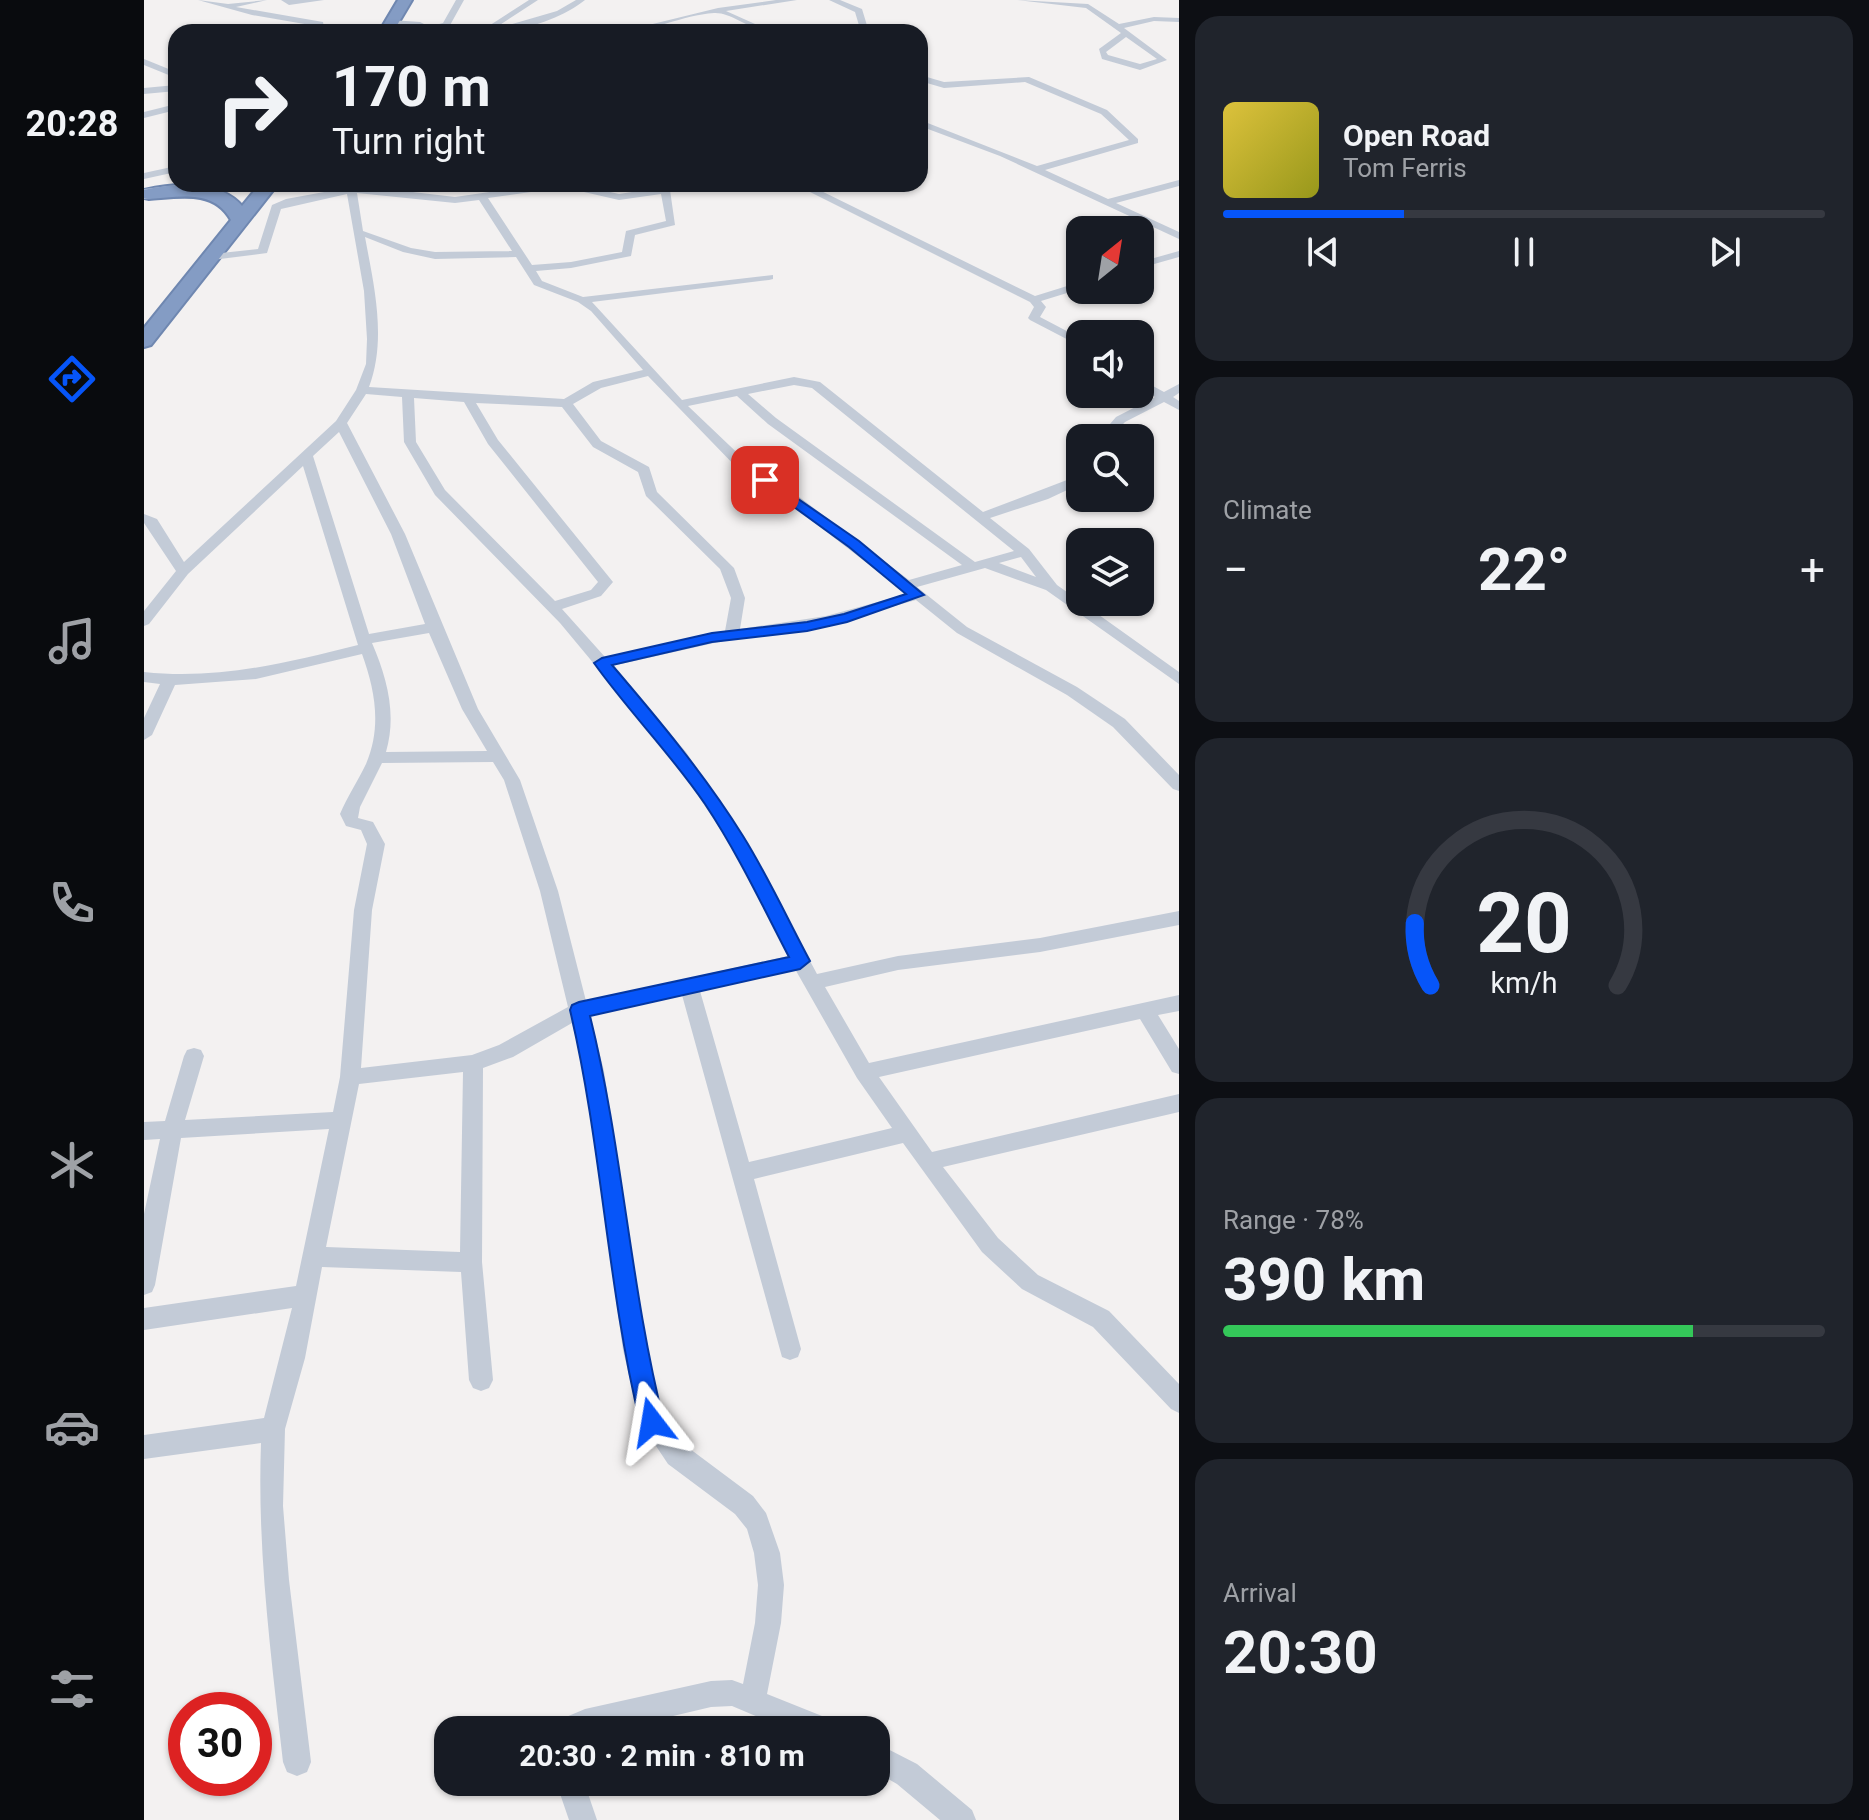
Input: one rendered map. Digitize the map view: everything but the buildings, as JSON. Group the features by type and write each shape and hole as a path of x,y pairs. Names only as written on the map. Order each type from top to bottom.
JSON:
{"highway":[{"path":"146,182 168,187"},
{"path":"187,192 217,196 235,206 239,218"},
{"path":"144,341 262,192"},
{"path":"225,238 268,192"}],"main road":[{"path":"146,182 168,183"}],"street":[{"path":"202,0 302,24"},
{"path":"229,6 263,0"},
{"path":"285,0 289,3 320,0"},
{"path":"322,24 329,0"},
{"path":"447,24 460,0"},
{"path":"496,24 534,0"},
{"path":"522,24 560,13 581,0"},
{"path":"659,24 718,10 793,0"},
{"path":"833,0 859,11 863,24"},
{"path":"1021,0 1088,6 1126,33 1163,60 1140,67 1105,57 1102,51 1126,33"},
{"path":"718,10 750,24"},
{"path":"1117,27 1147,19 1179,20"},
{"path":"404,22 432,24"},
{"path":"144,62 168,67"},
{"path":"928,80 944,85 1023,78 1104,112 1135,141 1037,169"},
{"path":"144,91 168,89"},
{"path":"144,115 168,109"},
{"path":"928,127 1037,169 1179,236"},
{"path":"928,136 940,132"},
{"path":"146,182 168,172"},
{"path":"1109,202 1179,183"},
{"path":"212,257 251,256 263,251 276,207 330,192"},
{"path":"144,621 183,571 341,423 362,390 372,364 373,339 352,192"},
{"path":"381,192 424,199 479,197 502,192"},
{"path":"476,192 528,269 546,288 582,300 609,324 679,404 745,468 797,501 962,630 1072,691 1119,723 1179,785"},
{"path":"588,192 619,197 641,192"},
{"path":"528,269 571,265 627,254 630,233 671,223 664,192"},
{"path":"815,192 1034,300 1040,307 1034,318 1066,335"},
{"path":"360,233 377,236 405,249 448,257 520,253"},
{"path":"1154,261 1179,254"},
{"path":"582,300 769,277"},
{"path":"1034,300 1066,290"},
{"path":"362,390 566,403 597,385 649,372"},
{"path":"679,404 794,381 812,383 1024,552 1052,588 1179,679"},
{"path":"1115,424 1129,412 1165,399 1179,388"},
{"path":"738,391 772,421 978,564 1052,588"},
{"path":"1154,392 1179,406"},
{"path":"408,393 407,430 410,442 440,492 553,607 664,736 711,800 738,842 800,961 864,1072 904,1134 965,1215 1008,1263 1051,1295 1101,1319 1179,1401"},
{"path":"468,399 492,441 606,582 596,593 553,607"},
{"path":"566,403 597,444 644,470 651,493 727,568 738,598 732,634"},
{"path":"341,423 398,534 470,709 512,780 526,814 549,891 594,1071 634,1350 652,1422 677,1455 744,1505 757,1522 767,1553 771,1585 768,1623 753,1699"},
{"path":"297,1762 276,1580 271,1506 273,1429 293,1358 350,1077 363,910 376,844 367,826 352,822 348,814 376,758 384,709 375,664 364,644 306,454"},
{"path":"981,517 1066,485"},
{"path":"144,518 152,522 183,571"},
{"path":"602,663 732,634 807,627 847,618 978,564 1024,552"},
{"path":"144,677 169,681 229,680 434,627"},
{"path":"144,735 169,681"},
{"path":"376,758 497,756"},
{"path":"813,982 898,963 1040,945 1179,918"},
{"path":"350,1077 473,1063 506,1051 579,1010 800,961"},
{"path":"689,986 790,1349"},
{"path":"864,1072 1179,1003"},
{"path":"1145,1011 1179,1066"},
{"path":"144,1285 148,1219 170,1131 194,1056"},
{"path":"473,1063 471,1262 481,1380"},
{"path":"928,1162 1179,1103"},
{"path":"144,1131 341,1120"},
{"path":"742,1173 904,1134"},
{"path":"313,1257 471,1262"},
{"path":"144,1319 306,1295"},
{"path":"144,1447 273,1429"},
{"path":"615,1716 711,1694 732,1693 791,1716"},
{"path":"890,1765 907,1774 962,1820"},
{"path":"575,1796 583,1820"}],"route":[{"path":"652,1422 634,1350 594,1071 579,1010 800,961 738,842 711,800 680,756 602,663 712,637 807,627 882,608 917,595 854,544 765,480"}]}
